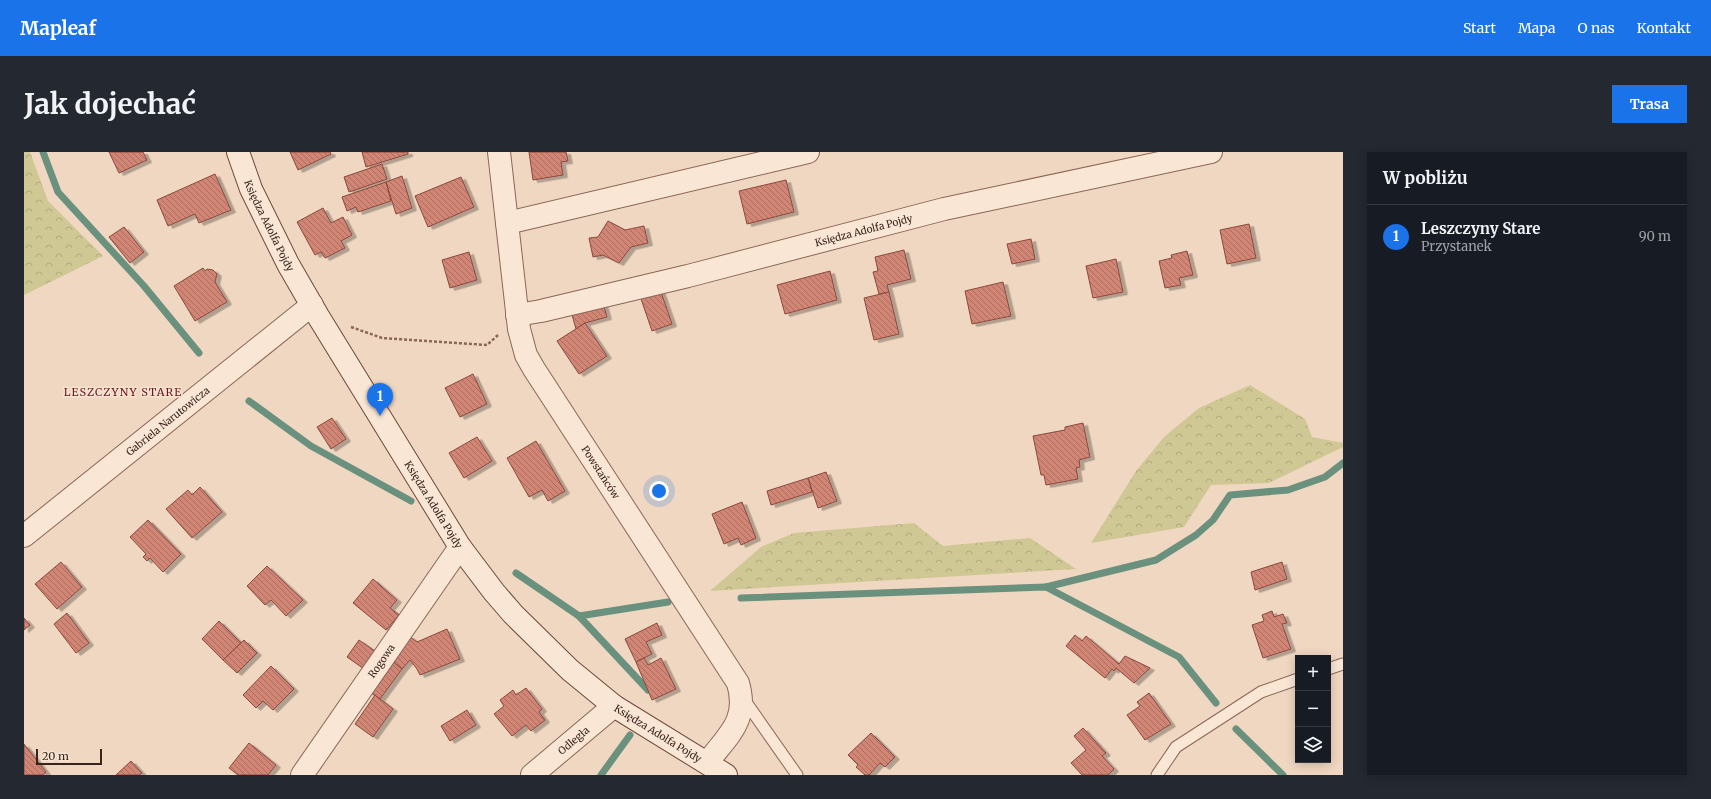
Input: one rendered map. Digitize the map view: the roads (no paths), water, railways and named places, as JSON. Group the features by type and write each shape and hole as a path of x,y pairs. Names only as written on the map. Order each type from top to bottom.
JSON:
{"street":[{"name":"Księdza Adolfa Pojdy","path":"238,152 258,202 288,264 460,547 494,592 518,619 570,670 614,706 726,775"},
{"name":"Powstańców","path":"499,152 518,322 526,355 738,683 742,695 742,708 739,719 707,763"},
{"path":"507,223 808,152"},
{"name":"Księdza Adolfa Pojdy","path":"518,322 541,311 688,276 944,209 1211,152"},
{"name":"Gabriela Narutowicza","path":"24,536 315,310"},
{"name":"Rogowa","path":"302,775 460,547"},
{"name":"Odległa","path":"532,775 614,706"}],"lane":[{"path":"1331,668 1343,664"},
{"path":"1157,775 1176,747 1261,692 1295,680"},
{"path":"742,695 797,775"}],"waterway":[{"path":"43,152 58,192 144,286 199,353"},
{"path":"249,401 311,446 411,501"},
{"path":"1046,587 1156,560 1196,535 1213,520 1230,495 1288,490 1325,477 1343,463"},
{"path":"516,573 579,616 668,602"},
{"path":"741,598 1046,587 1179,657 1216,703"},
{"path":"579,616 648,690"},
{"path":"1236,729 1283,775"},
{"path":"601,775 630,735"}],"place":[{"name":"Leszczyny Stare","path":"380,416"}],"district":[{"name":"LESZCZYNY STARE","path":"123,392"}]}
